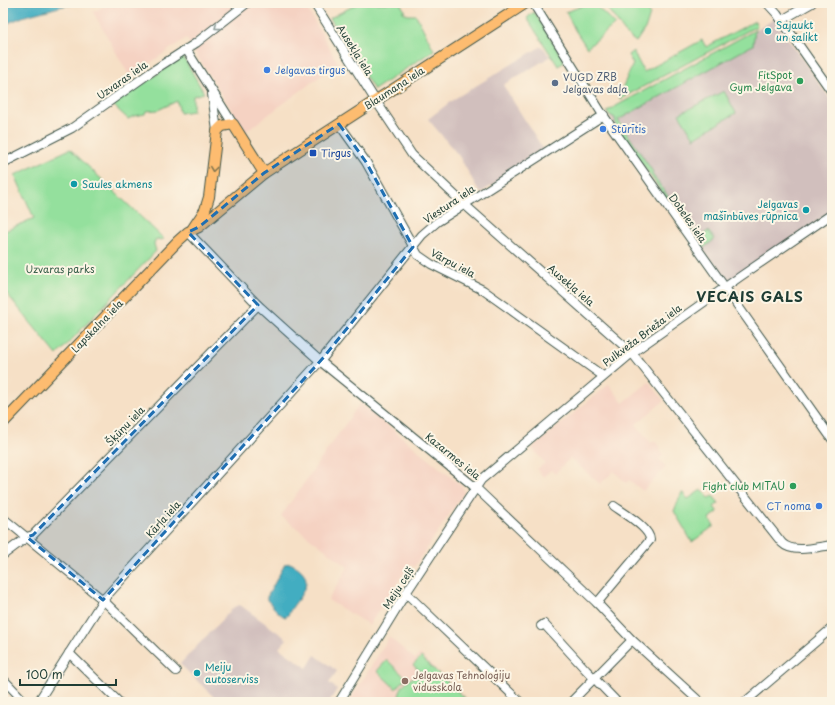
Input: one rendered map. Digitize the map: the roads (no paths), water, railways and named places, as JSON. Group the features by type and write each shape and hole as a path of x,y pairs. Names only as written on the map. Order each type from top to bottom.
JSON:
{"main road":[{"name":"Blaumaņa iela","path":"264,173 526,3"},
{"path":"217,131 222,126 233,124"},
{"name":"Lapskalna iela","path":"190,231 199,227 264,173 233,124"},
{"name":"Lapskalna iela","path":"3,423 178,241 190,231 205,210 209,197 217,131"}],"street":[{"name":"Uzvaras iela","path":"3,162 72,128 154,70 186,50 247,3"},
{"name":"Ausekļa iela","path":"314,3 375,100 412,155 465,205 632,354 782,544 788,548 795,549 832,545"},
{"name":"Dobeles iela","path":"533,3 547,28 604,116 832,439"},
{"path":"767,3 782,20 832,92"},
{"path":"782,20 812,3"},
{"name":"Lapskalna iela","path":"186,50 233,124"},
{"name":"Lapskalna iela","path":"211,88 217,131"},
{"name":"Viestura iela","path":"320,361 422,235 465,205 604,116"},
{"name":"Vārpu iela","path":"338,124 366,162 418,255 431,264 484,290 604,376"},
{"name":"Pulkveža Brieža iela","path":"476,488 481,480 632,354 725,287 832,214"},
{"name":"Kazarmes iela","path":"190,231 258,305 320,361 476,488 597,603 632,640 700,702"},
{"name":"Šķūņu iela","path":"3,555 26,538 33,535 258,305"},
{"name":"Kārļa iela","path":"38,702 103,600 320,361"},
{"name":"Meiju ceļš","path":"339,702 406,594 476,488"},
{"path":"597,603 650,540 649,533 643,527 614,506"},
{"path":"3,518 103,600 176,671"},
{"path":"406,594 520,702"},
{"path":"541,626 544,624 617,702"},
{"path":"745,702 832,628"},
{"path":"571,702 632,640"},
{"path":"69,653 119,702"},
{"path":"3,679 25,702"}],"water":[{"path":"3,3 82,3 63,6 25,16 3,25"},
{"path":"290,563 301,570 305,576 306,582 302,593 288,615 285,617 275,609 267,600 267,597 285,564"}],"place":[{"name":"Sajaukt un salikt","path":"768,31"},
{"name":"Jelgavas tirgus","path":"267,70"},
{"name":"FitSpot Gym Jelgava","path":"800,81"},
{"name":"VUGD ZRB Jelgavas daļa","path":"555,83"},
{"name":"Stūrītis","path":"603,129"},
{"name":"Tirgus","path":"313,153"},
{"name":"Saules akmens","path":"74,184"},
{"name":"Jelgavas mašīnbūves rūpnīca","path":"806,210"},
{"name":"Fight club MITAU","path":"793,486"},
{"name":"CT noma","path":"819,506"},
{"name":"Meiju autoserviss","path":"197,673"},
{"name":"Jelgavas Tehnoloģiju vidusskola","path":"405,681"}],"district":[{"name":"VECAIS GALS","path":"750,297"}],"park label":[{"name":"Uzvaras parks","path":"60,269"}]}
